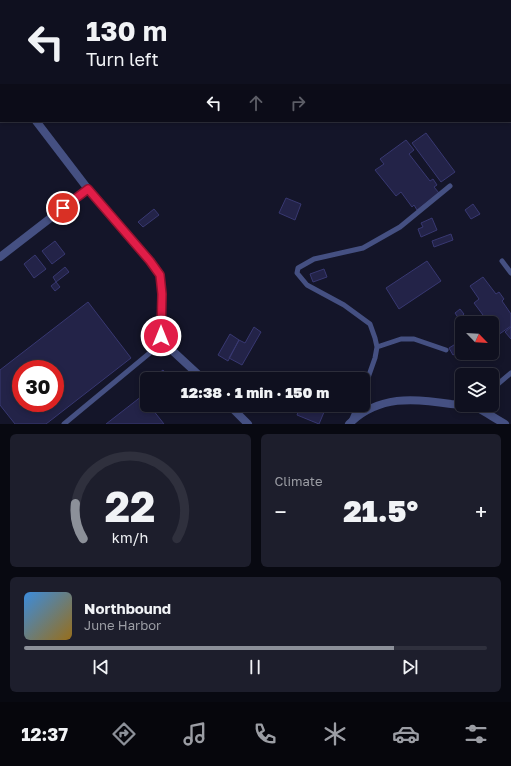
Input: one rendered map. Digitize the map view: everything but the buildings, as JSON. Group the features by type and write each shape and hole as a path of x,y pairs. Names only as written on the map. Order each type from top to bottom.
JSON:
{"street":[{"path":"37,122 88,189 150,261 160,275 162,294 160,329 163,342 195,372"},
{"path":"0,257 88,189"},
{"path":"350,423 368,410 383,402 399,400 430,400 455,403"},
{"path":"236,412 248,424"},
{"path":"484,412 505,424"}],"lane":[{"path":"370,374 376,358 377,347 376,338 370,324 344,305 307,285 296,273 298,268 314,259 363,248 400,227 450,186"},
{"path":"502,260 511,273"},
{"path":"377,347 401,339 414,339 446,350"},
{"path":"64,424 163,342"},
{"path":"499,383 511,372"},
{"path":"350,423 355,412"}],"route":[{"path":"63,208 88,189 150,261 160,275 162,294 161,336"}]}
